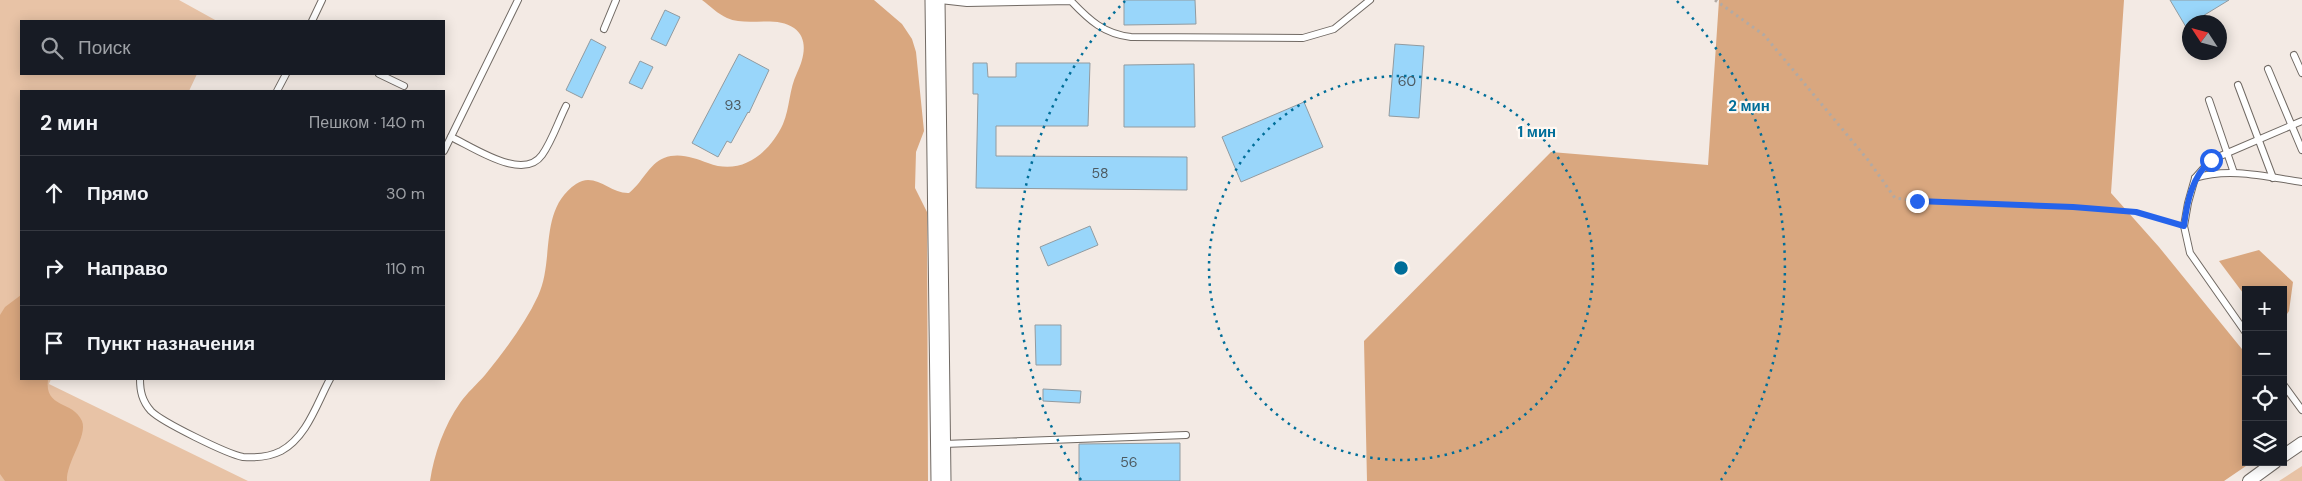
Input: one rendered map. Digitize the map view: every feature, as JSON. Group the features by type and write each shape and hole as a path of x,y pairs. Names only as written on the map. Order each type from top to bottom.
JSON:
{"main road":[{"path":"935,0 942,481"}],"street":[{"path":"2287,453 2302,442"},
{"path":"2249,481 2270,466"}],"lane":[{"path":"312,20 322,0"},
{"path":"445,150 518,0"},
{"path":"604,29 616,0"},
{"path":"940,0 967,3 1071,0 1095,25 1118,36 1287,39 1320,34 1334,29 1370,0"},
{"path":"2294,55 2302,73"},
{"path":"2268,69 2302,150"},
{"path":"278,90 285,75"},
{"path":"381,75 404,86"},
{"path":"2238,85 2273,178"},
{"path":"2209,100 2234,172"},
{"path":"451,136 508,163 527,166 542,155 566,106"},
{"path":"2245,331 2196,264 2186,241 2184,226 2188,202 2195,178 2211,160 2302,121"},
{"path":"2195,178 2213,173 2234,172 2302,182"},
{"path":"140,380 143,401 151,411 162,419 226,452 255,458 282,450 294,441 305,428 329,380"},
{"path":"2287,389 2302,410"},
{"path":"942,444 1186,435"}],"path":[{"path":"1715,0 1764,35 1868,160 1895,198 1917,201 2073,207 2136,212 2184,226"}],"shaded area":[{"path":"0,0 179,0 215,20 20,20 20,75 197,75 189,90 20,90 20,380 51,380 49,384 248,481 0,481"},
{"path":"702,0 874,0 902,24 912,39 916,52 924,131 916,152 915,188 927,212 928,481 430,481 440,441 454,412 521,327 538,296 546,267 552,221 556,207 564,195 576,184 590,180 615,190 629,193 654,165 670,156 686,156 720,166 732,167 743,164 753,160 762,153 777,135 783,124 792,85 802,61 804,49 799,32 787,24 779,22 743,22 727,18"},
{"path":"1719,0 2124,0 2111,193 2159,247 2242,349 2242,466 2246,466 2224,481 1367,481 1364,341 1551,152 1708,165"},
{"path":"2259,250 2293,282 2287,314 2287,286 2242,286 2242,292 2219,261"},
{"path":"20,296 20,380 48,380 50,395 78,414 82,421 83,427 80,442 70,466 67,481 5,481 0,474 0,315 5,307"},
{"path":"2302,466 2302,481 2279,481"}],"building":[{"path":"1124,0 1195,0 1196,24 1124,25"},
{"path":"2170,0 2229,0 2204,15 2182,15 2182,20"},
{"path":"665,10 680,17 666,46 651,39"},
{"path":"591,39 606,47 582,98 566,90"},
{"path":"1395,44 1424,46 1419,118 1389,116"},
{"path":"739,54 769,70 749,113 731,143 727,141 718,157 692,143"},
{"path":"640,61 653,67 642,89 629,83"},
{"path":"973,63 987,63 988,77 1016,77 1016,63 1090,63 1088,126 996,126 996,156 1187,157 1187,190 976,188 978,94 973,94"},
{"path":"1194,64 1195,127 1124,127 1124,65"},
{"path":"1304,102 1323,147 1241,182 1222,137"},
{"path":"1090,226 1098,245 1048,266 1040,247"},
{"path":"1035,325 1061,325 1061,365 1036,365"},
{"path":"1043,389 1081,391 1080,403 1043,401"},
{"path":"1180,443 1180,481 1079,481 1079,444"}],"route":[{"path":"1917,201 2073,207 2136,212 2184,226 2195,178 2211,160"}]}
